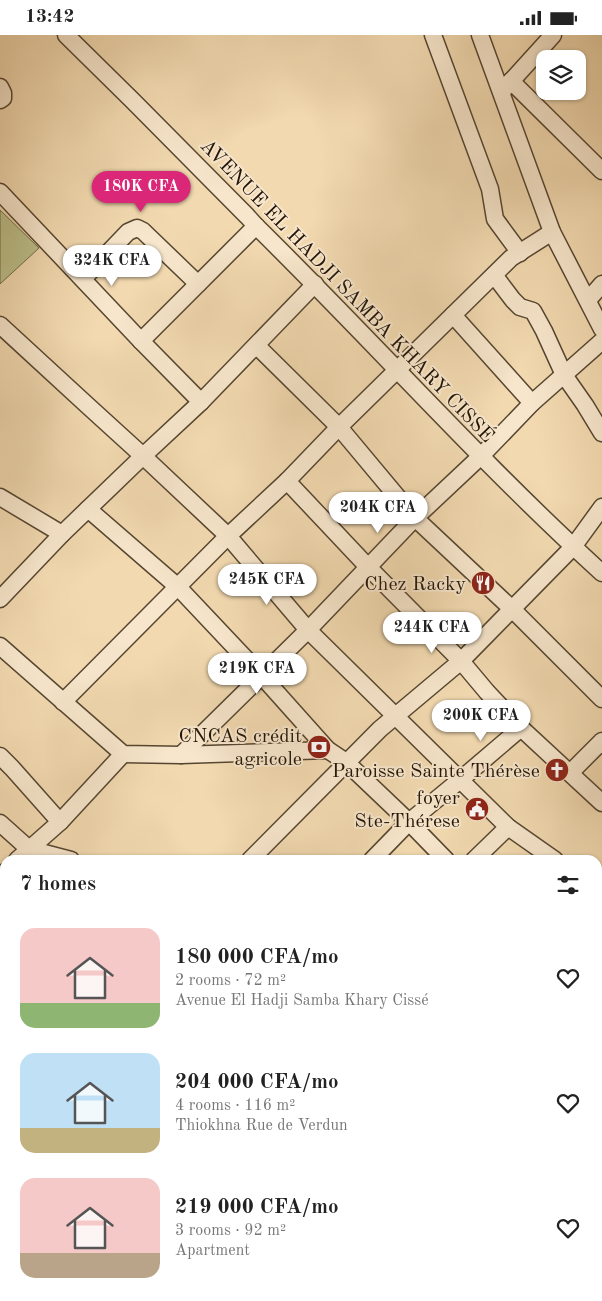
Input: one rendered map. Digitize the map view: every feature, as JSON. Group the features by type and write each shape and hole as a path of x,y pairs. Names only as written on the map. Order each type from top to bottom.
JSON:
{"street":[{"name":"AVENUE EL HADJI SAMBA KHARY CISSÉ","path":"66,35 315,284 481,456 602,573"},
{"path":"432,35 490,189 495,219 520,253"},
{"path":"480,35 506,87 552,232 602,329"},
{"path":"506,87 553,35"},
{"path":"0,87 3,93 3,98 0,101"},
{"path":"506,87 602,171"},
{"path":"0,192 201,402"},
{"path":"141,341 256,226"},
{"path":"83,279 128,232 137,228 143,231 198,284"},
{"path":"63,702 228,536 287,481 339,427 494,275 512,258 552,232"},
{"path":"494,275 513,301 520,307 533,311 564,375 586,405 602,433"},
{"path":"0,599 62,534 257,346 315,284"},
{"path":"588,300 602,284"},
{"path":"453,315 532,403"},
{"path":"0,325 144,455 228,536 308,630 508,827 548,855"},
{"path":"181,755 308,630 415,518 481,456 532,403 602,341"},
{"path":"257,346 339,427 415,518 512,609 602,699"},
{"path":"287,481 368,567 461,661 521,728 602,803"},
{"path":"0,497 62,534"},
{"path":"255,855 380,729 461,661 573,547 602,507"},
{"path":"88,509 178,587 328,750 346,762 441,855"},
{"path":"0,646 123,754 181,755 328,750"},
{"path":"377,855 409,822 521,728"},
{"path":"570,773 602,741"},
{"path":"0,823 23,854 60,822 123,754"},
{"path":"0,756 60,822"},
{"path":"479,855 508,827"}],"green space":[{"path":"0,210 39,248 0,284"}],"place":[{"name":"Chez Racky","path":"483,583"},
{"name":"CNCAS crédit agricole","path":"319,747"},
{"name":"Paroisse Sainte Thérèse","path":"557,770"},
{"name":"foyer Ste-Thérese","path":"477,809"}]}
